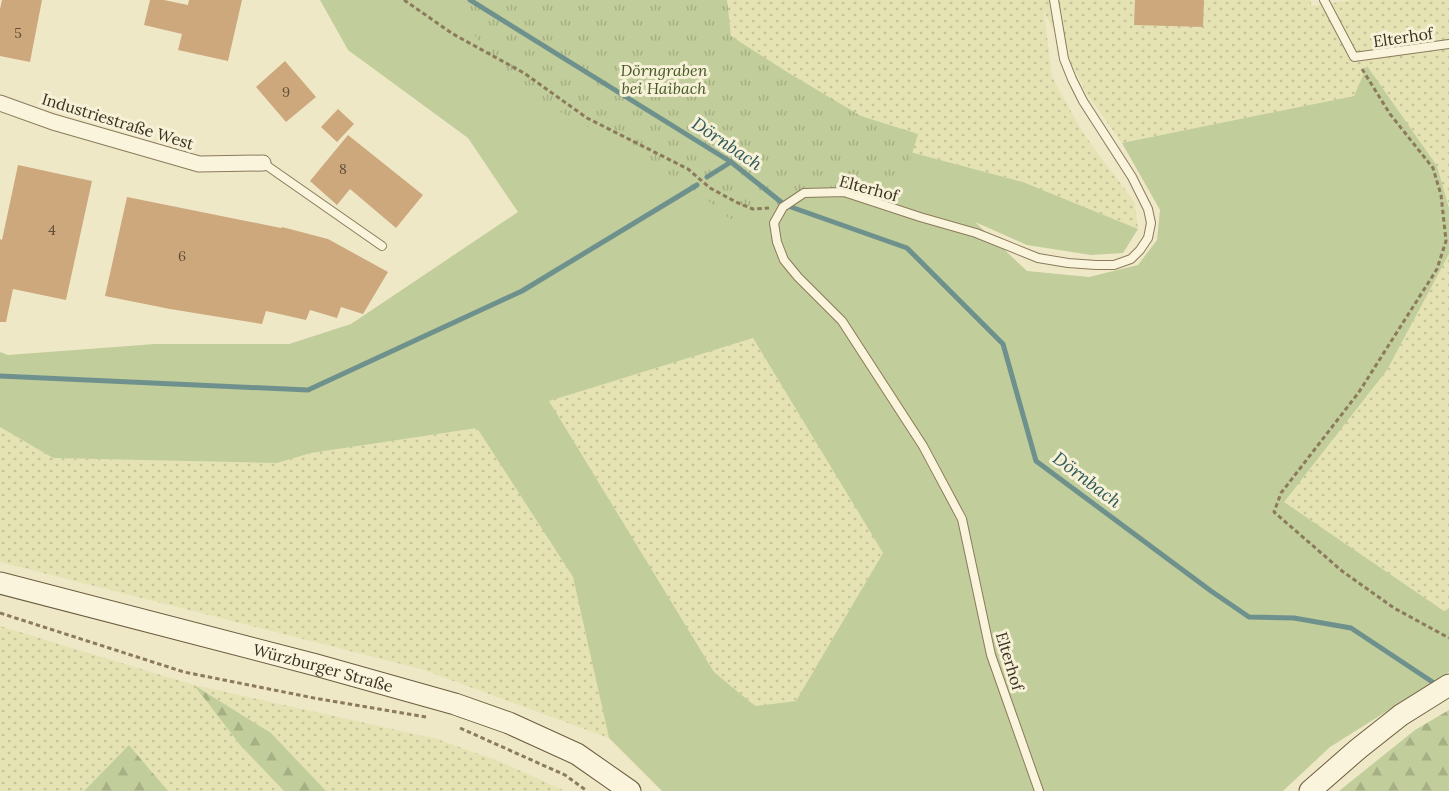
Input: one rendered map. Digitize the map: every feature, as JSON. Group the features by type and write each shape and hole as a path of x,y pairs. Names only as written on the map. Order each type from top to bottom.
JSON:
{"main road":[{"name":"Würzburger Straße","path":"0,584 304,662 455,704 509,723 577,754 630,791"},
{"path":"1310,791 1358,748 1401,715 1449,686"}],"street":[{"name":"Industriestraße West","path":"0,103 53,122 199,164 263,163"}],"lane":[{"name":"Elterhof","path":"1039,791 992,656 962,519 923,446 842,321 784,260 777,242 774,224 783,207 804,193 844,192 920,218 976,233 1038,258 1068,264 1096,265 1114,265 1131,259 1148,238 1151,223 1148,209 1132,177 1083,102 1072,80 1064,59 1054,0"},
{"name":"Elterhof","path":"1324,0 1354,57 1449,44"},
{"path":"263,163 382,246"}],"path":[{"path":"404,0 453,34 524,73 587,118 688,169 710,188 753,209 783,207"},
{"path":"1354,57 1390,114 1432,168 1441,195 1446,241 1437,269 1359,392 1281,493 1274,512 1342,571 1394,608 1449,638"},
{"path":"0,613 184,672 431,718"},
{"path":"453,725 565,775 587,791"}],"shaded area":[{"path":"703,0 1310,0 1312,6 1351,0 1449,0 1449,208 1437,166 1367,67 1354,96 1122,143 1087,94 1044,12 1052,77 1083,133 1135,203 1138,229 1023,182 910,152 730,51"},
{"path":"1449,254 1449,609 1444,611 1283,502 1387,370"},
{"path":"753,338 883,553 796,701 755,706 714,672 548,401"},
{"path":"0,427 53,458 277,463 311,453 477,428 573,577 609,738 421,669 0,562"},
{"path":"0,626 194,685 437,739 501,762 565,791 326,791 271,733 196,686 241,746 284,791 168,791 129,745 84,791 0,791"}],"green space":[{"path":"320,0 522,0 730,51 910,152 1023,182 1138,229 1123,253 1091,255 1027,245 975,222 1027,271 1089,277 1138,265 1157,240 1160,210 1122,143 1354,96 1367,66 1437,166 1449,208 1449,254 1387,370 1284,502 1444,611 1449,609 1449,672 1330,747 1283,791 662,791 609,738 573,577 477,428 311,453 277,463 53,458 0,427 0,352 8,355 155,344 289,344 351,324 518,212 468,138 348,50","holes":["753,338 883,553 796,701 755,706 714,672 549,401"]},
{"name":"Dörngraben bei Haibach","path":"445,0 727,0 731,36 861,116 918,134 898,201 863,193 817,187 772,208 770,212 730,219 704,197 643,157 511,85 496,68 482,44"},
{"path":"194,685 271,733 326,791 284,791 241,746"},
{"path":"1449,710 1449,791 1339,791 1415,730"},
{"path":"129,745 168,791 84,791"}],"building":[{"path":"2,0 42,0 30,62 0,56"},
{"path":"150,0 164,0 188,5 189,0 242,0 228,61 178,50 182,34 144,25"},
{"path":"1135,0 1204,0 1203,27 1134,25"},
{"path":"285,61 316,97 286,122 256,87"},
{"path":"338,109 354,124 337,142 321,127"},
{"path":"348,135 423,195 396,228 350,189 337,205 310,181"},
{"path":"18,165 92,181 66,300 13,289 6,322 0,322 0,239 2,240"},
{"path":"127,197 282,227 328,239 388,272 363,314 341,307 337,318 310,310 306,320 266,311 262,324 105,296"}],"waterway":[{"name":"Dörnbach","path":"470,0 731,162 781,202"},
{"path":"707,177 731,162"},
{"path":"0,376 308,390 522,291 697,185"},
{"name":"Dörnbach","path":"791,207 907,248 1003,344 1036,461 1211,591 1249,617 1294,618 1351,628 1437,685"}]}
